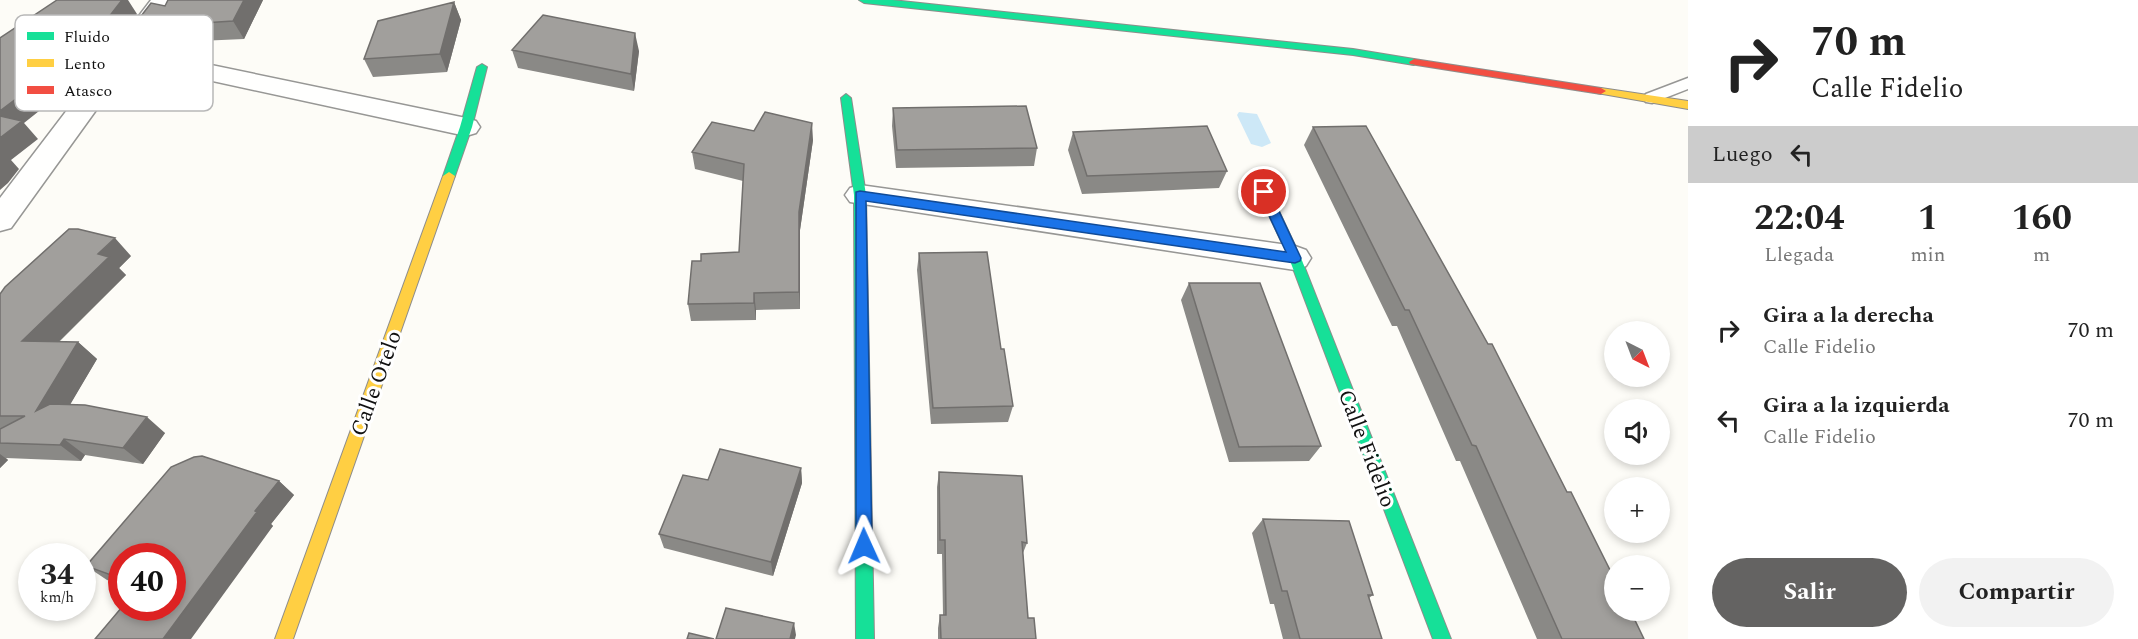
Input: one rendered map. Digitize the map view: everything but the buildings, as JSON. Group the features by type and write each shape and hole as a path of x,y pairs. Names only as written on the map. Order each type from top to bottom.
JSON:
{"street":[{"path":"152,15 163,0"},
{"path":"864,0 1353,52 1688,105"},
{"name":"Calle Otelo","path":"284,639 466,127 482,67"},
{"path":"213,73 466,127"},
{"path":"846,98 860,195 865,639"},
{"path":"0,220 81,111"},
{"name":"Calle Fidelio","path":"1264,192 1295,258 1442,639"},
{"path":"860,195 1295,258"}],"lane":[{"path":"1652,98 1688,83"}],"water":[{"path":"1239,112 1257,114 1271,143 1262,147 1251,144 1237,115"}],"traffic: fast":[{"path":"864,0 1353,52 1414,62"},
{"path":"449,176 466,127 482,67"},
{"path":"846,98 860,195 865,639"},
{"path":"1264,192 1295,258 1442,639"}],"traffic: slow":[{"path":"1601,91 1688,105"},
{"path":"284,639 449,176"}],"traffic: jam":[{"path":"1414,62 1601,91"}],"route":[{"path":"864,546 860,195 1295,258 1264,192"}]}
